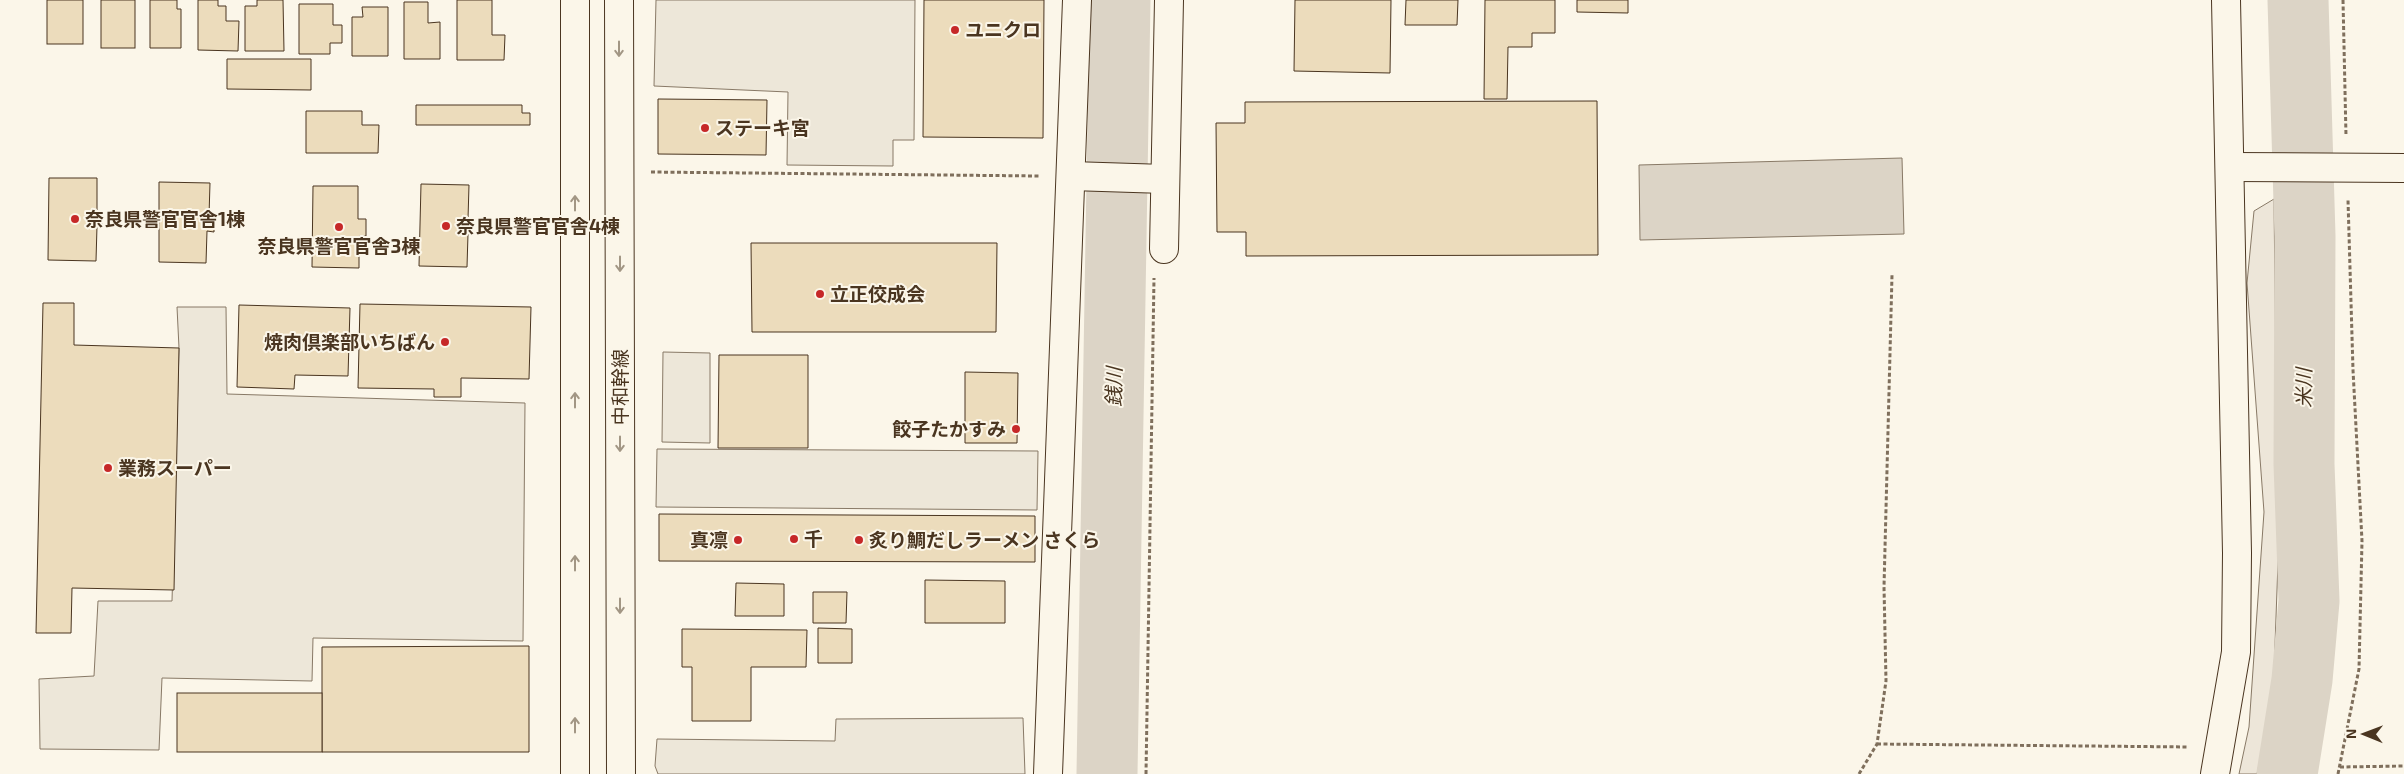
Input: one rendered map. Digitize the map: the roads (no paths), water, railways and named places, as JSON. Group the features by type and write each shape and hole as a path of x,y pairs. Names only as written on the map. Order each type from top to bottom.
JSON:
{"street":[{"path":"575,774 576,0"},
{"name":"中和幹線","path":"619,0 621,774"},
{"path":"1048,774 1079,176 1077,0"},
{"path":"1164,248 1156,178 1169,0"},
{"path":"2215,774 2221,748 2236,652 2237,167 2226,0"},
{"path":"2237,167 2404,168"},
{"path":"1079,176 1156,178"}],"waterway":[{"name":"銭川","path":"1107,774 1120,0"},
{"name":"米川","path":"2287,774 2302,680 2309,601 2304,464 2305,236 2298,0"}],"place":[{"name":"ユニクロ","path":"955,30"},
{"name":"ステーキ宮","path":"705,128"},
{"name":"奈良県警官官舎1棟","path":"75,219"},
{"name":"奈良県警官官舎4棟","path":"446,226"},
{"name":"奈良県警官官舎3棟","path":"339,227"},
{"name":"立正佼成会","path":"820,294"},
{"name":"焼肉倶楽部いちばん","path":"445,342"},
{"name":"餃子たかすみ","path":"1016,429"},
{"name":"業務スーパー","path":"108,468"},
{"name":"千","path":"794,539"},
{"name":"真凛","path":"738,540"},
{"name":"炙り鯛だしラーメン さくら","path":"859,540"}]}
